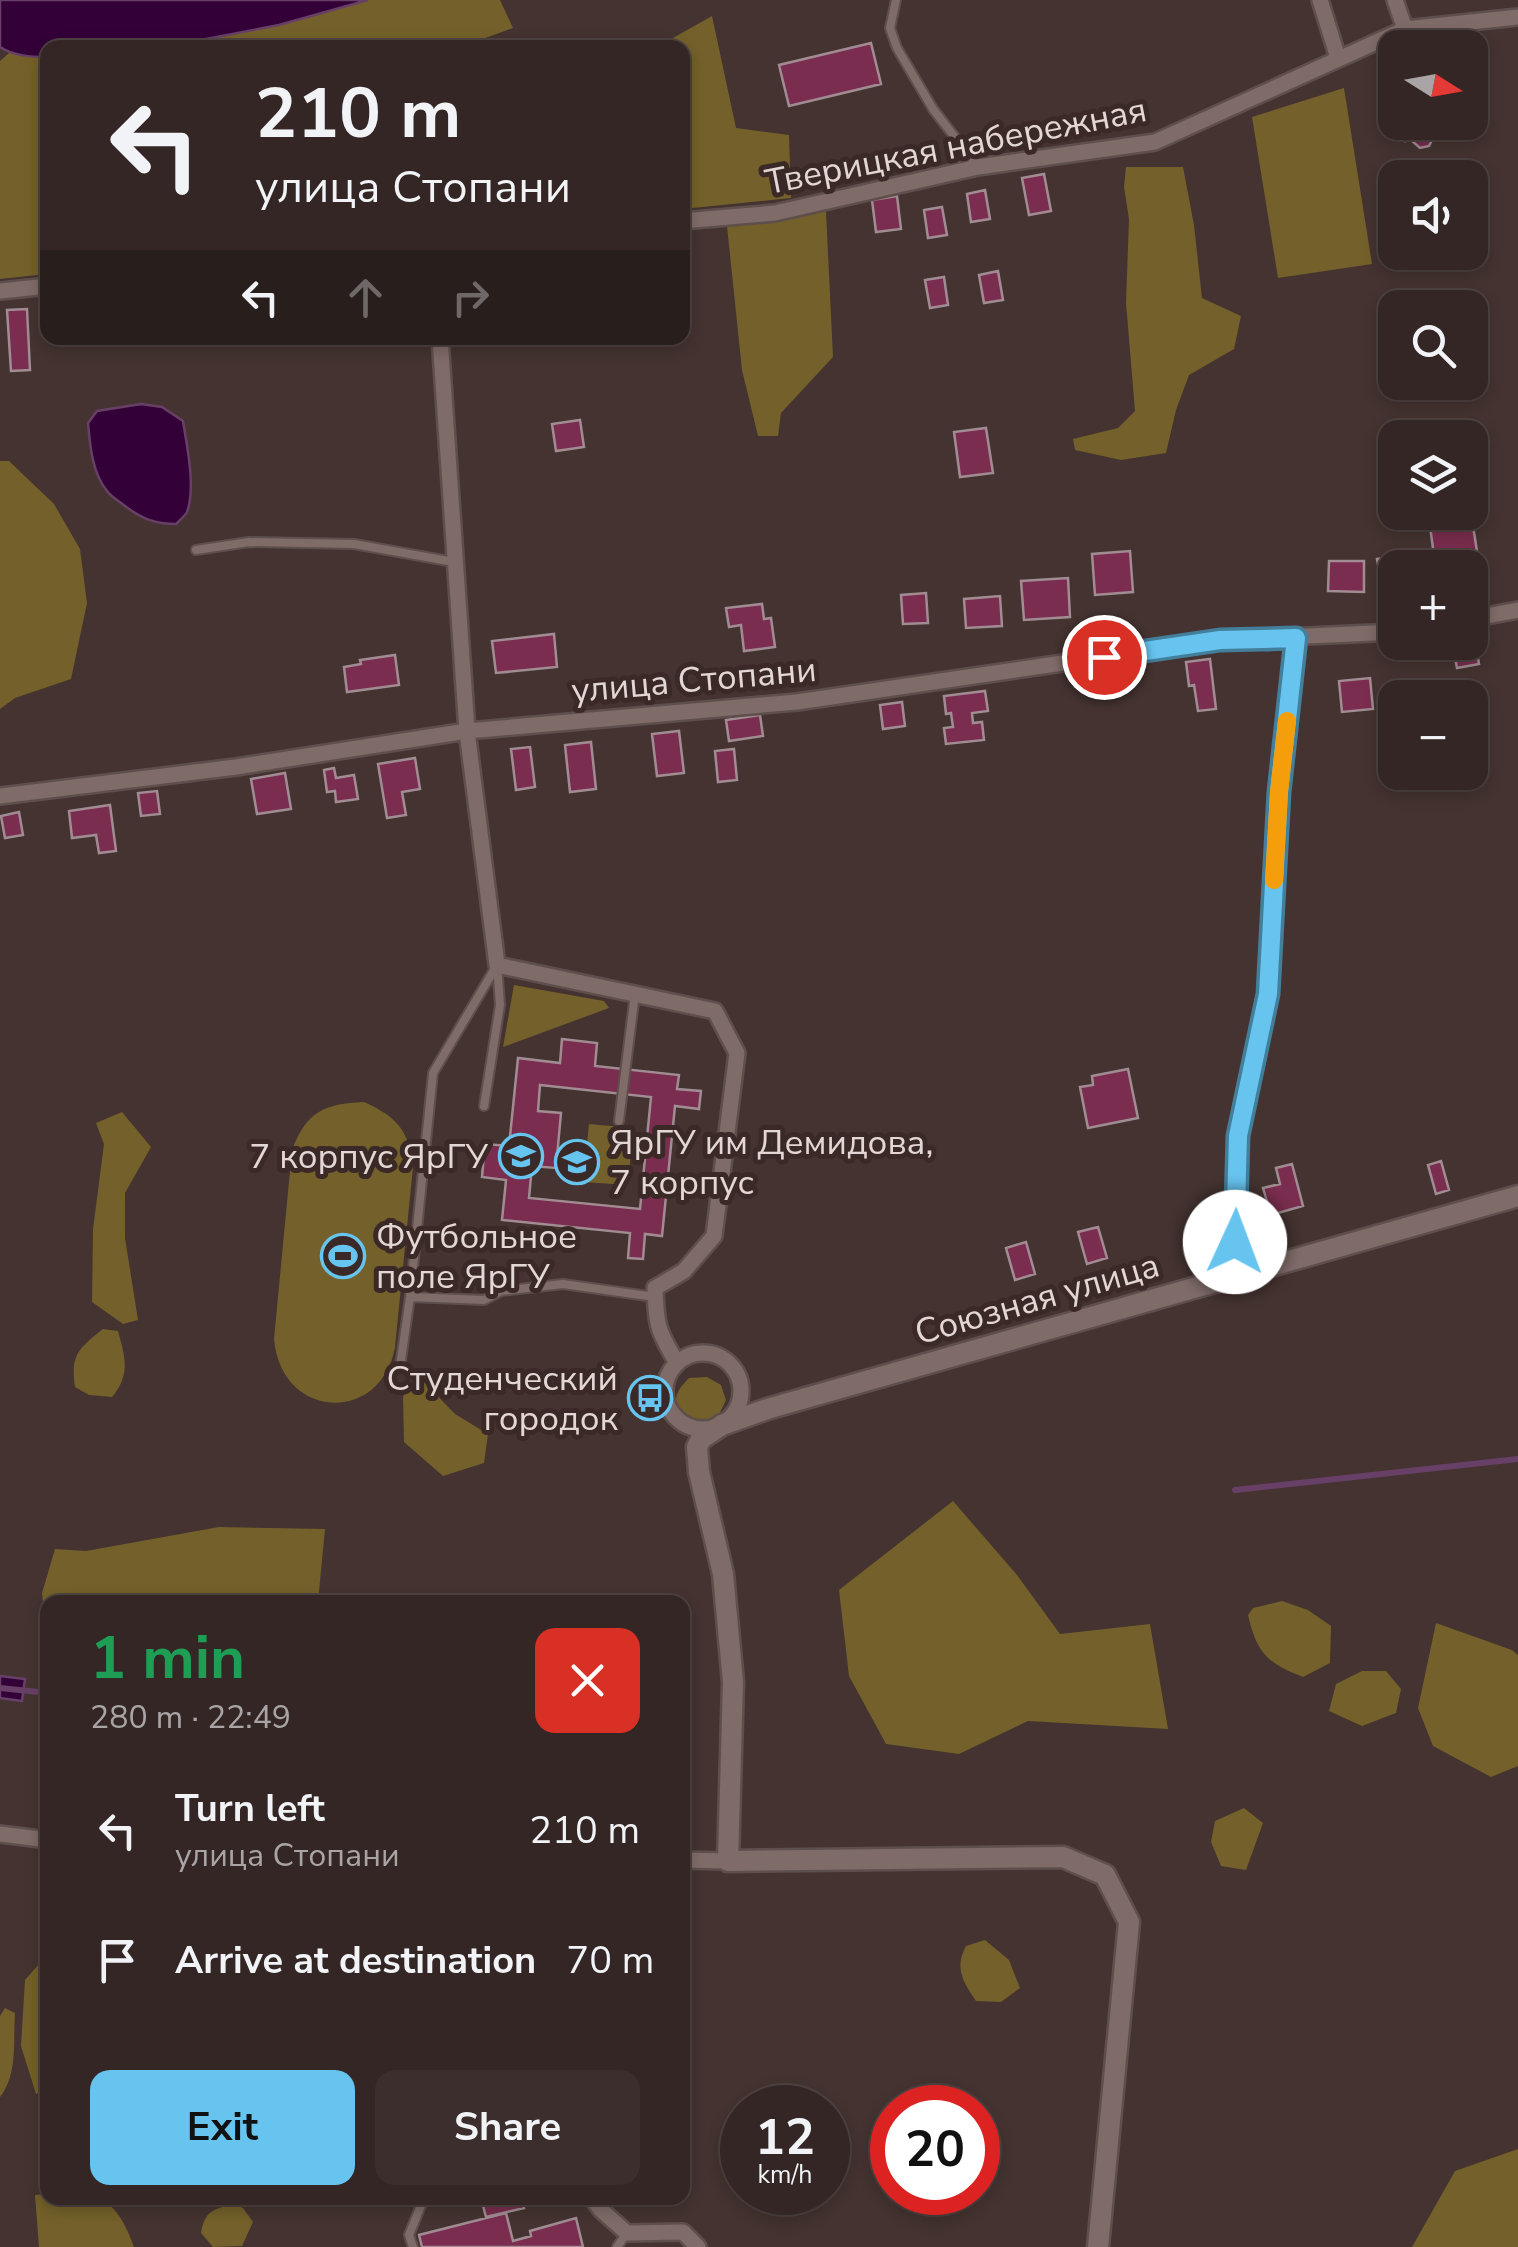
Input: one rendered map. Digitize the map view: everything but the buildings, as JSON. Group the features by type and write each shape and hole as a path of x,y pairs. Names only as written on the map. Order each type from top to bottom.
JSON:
{"street":[{"path":"1320,0 1338,58"},
{"path":"1395,0 1405,28"},
{"name":"Тверицкая набережная","path":"690,220 775,213 978,166 1155,142 1405,28 1518,17"},
{"path":"0,291 40,287"},
{"path":"440,345 467,730 497,966 714,1010 737,1053 714,1236 684,1271 655,1288 660,1333 678,1363"},
{"path":"1488,616 1518,610"},
{"name":"улица Стопани","path":"0,796 236,767 467,730 797,702 1220,640 1378,633"},
{"name":"Союзная улица","path":"696,1446 722,1425 767,1409 1518,1196"},
{"path":"713,1354 725,1360 740,1382 738,1406 722,1425 710,1429 686,1426 668,1408 665,1397 670,1372 688,1356 713,1354"},
{"path":"686,1426 696,1446 723,1574 733,1682 728,1861"},
{"path":"0,1834 40,1839"},
{"path":"690,1860 1062,1857 1104,1875 1129,1922 1098,2247"},
{"path":"598,2205 622,2240 683,2232 698,2247"}],"lane":[{"path":"896,0 890,28 897,48 934,109 978,166"},
{"path":"196,550 250,542 354,544 455,562"},
{"path":"1234,1277 1238,1136 1268,994 1279,792 1296,638"},
{"path":"484,1106 500,1005 497,966"},
{"path":"400,1360 433,1072 497,966"},
{"path":"619,1121 635,994"},
{"path":"410,1298 484,1300 501,1291 563,1284 655,1297"},
{"path":"412,2247 408,2235 421,2205"}],"shaded area":[{"path":"0,0 368,0 279,25 201,40 40,40 40,57 0,47"},
{"path":"368,0 500,0 513,28 480,40 204,40 279,25"},
{"path":"712,16 736,128 789,135 791,198 690,208 690,40 669,40"},
{"path":"9,53 40,56 40,275 0,279 0,61"},
{"path":"1344,88 1372,264 1278,278 1252,117"},
{"path":"1126,167 1183,167 1202,298 1241,316 1234,349 1189,375 1166,453 1121,460 1075,450 1073,439 1118,428 1135,411 1126,303"},
{"path":"826,211 833,357 781,413 778,436 758,436 742,370 727,226"},
{"path":"141,404 162,407 183,421 191,491 187,512 176,524 155,522 131,511 109,493 95,467 88,423 97,411"},
{"path":"0,461 9,461 54,504 80,549 87,603 71,679 15,698 0,709"},
{"path":"514,985 604,1001 609,1008 503,1047"},
{"name":"Футбольное поле ЯрГУ","path":"364,1102 399,1126 408,1143 413,1167 395,1347 386,1372 371,1390 352,1400 332,1403 312,1398 294,1385 281,1366 274,1339 292,1150 304,1126 319,1112"},
{"path":"122,1112 151,1147 125,1193 125,1238 138,1320 123,1324 92,1302 93,1229 104,1144 96,1123"},
{"path":"589,1124 633,1128 628,1185 583,1182"},
{"path":"103,1329 118,1331 124,1357 122,1381 112,1397 89,1395 75,1387 78,1353"},
{"path":"707,1377 721,1385 726,1400 716,1421 698,1426 685,1423 677,1394 689,1378"},
{"path":"411,1380 422,1380 455,1414 488,1434 484,1463 443,1476 404,1442 403,1397"},
{"path":"953,1501 1017,1575 1060,1634 1150,1624 1168,1729 1028,1721 959,1754 886,1744 849,1676 839,1590"},
{"path":"219,1527 325,1529 319,1595 42,1595 55,1549 86,1551"},
{"path":"1282,1601 1308,1610 1331,1626 1330,1663 1303,1677 1265,1655 1251,1628 1248,1615 1253,1608"},
{"path":"1436,1623 1518,1655 1518,1766 1491,1777 1433,1746 1418,1708"},
{"path":"1362,1671 1386,1671 1401,1689 1396,1713 1362,1726 1329,1711 1336,1684"},
{"path":"0,1676 25,1679 22,1701 0,1698"},
{"path":"1244,1808 1263,1823 1246,1870 1221,1866 1211,1842 1215,1821"},
{"path":"985,1940 1009,1960 1020,1988 1001,2002 976,2001 962,1975 966,1946"},
{"path":"40,1963 40,2093 36,2094 21,2046 25,1980"},
{"path":"5,2008 15,2013 14,2057 10,2078 0,2097 0,2016"},
{"path":"1518,2149 1518,2247 1412,2247 1455,2171"},
{"path":"35,2195 40,2195 40,2205 110,2205 134,2247 39,2247"},
{"path":"229,2205 243,2208 253,2222 242,2246 213,2247 201,2233 207,2216"}],"waterway":[{"path":"1235,1490 1518,1459"},
{"path":"0,1688 40,1692"}],"slow traffic":[{"path":"1274,880 1287,721"}],"place":[{"name":"7 корпус ЯрГУ","path":"521,1156"},
{"name":"ЯрГУ им Демидова, 7 корпус","path":"577,1162"},
{"name":"Футбольное поле ЯрГУ","path":"343,1256"},
{"name":"Студенческий городок","path":"650,1398"}],"route":[{"path":"1104,657 1220,640 1296,638 1279,792 1268,994 1238,1136 1235,1242"}]}
